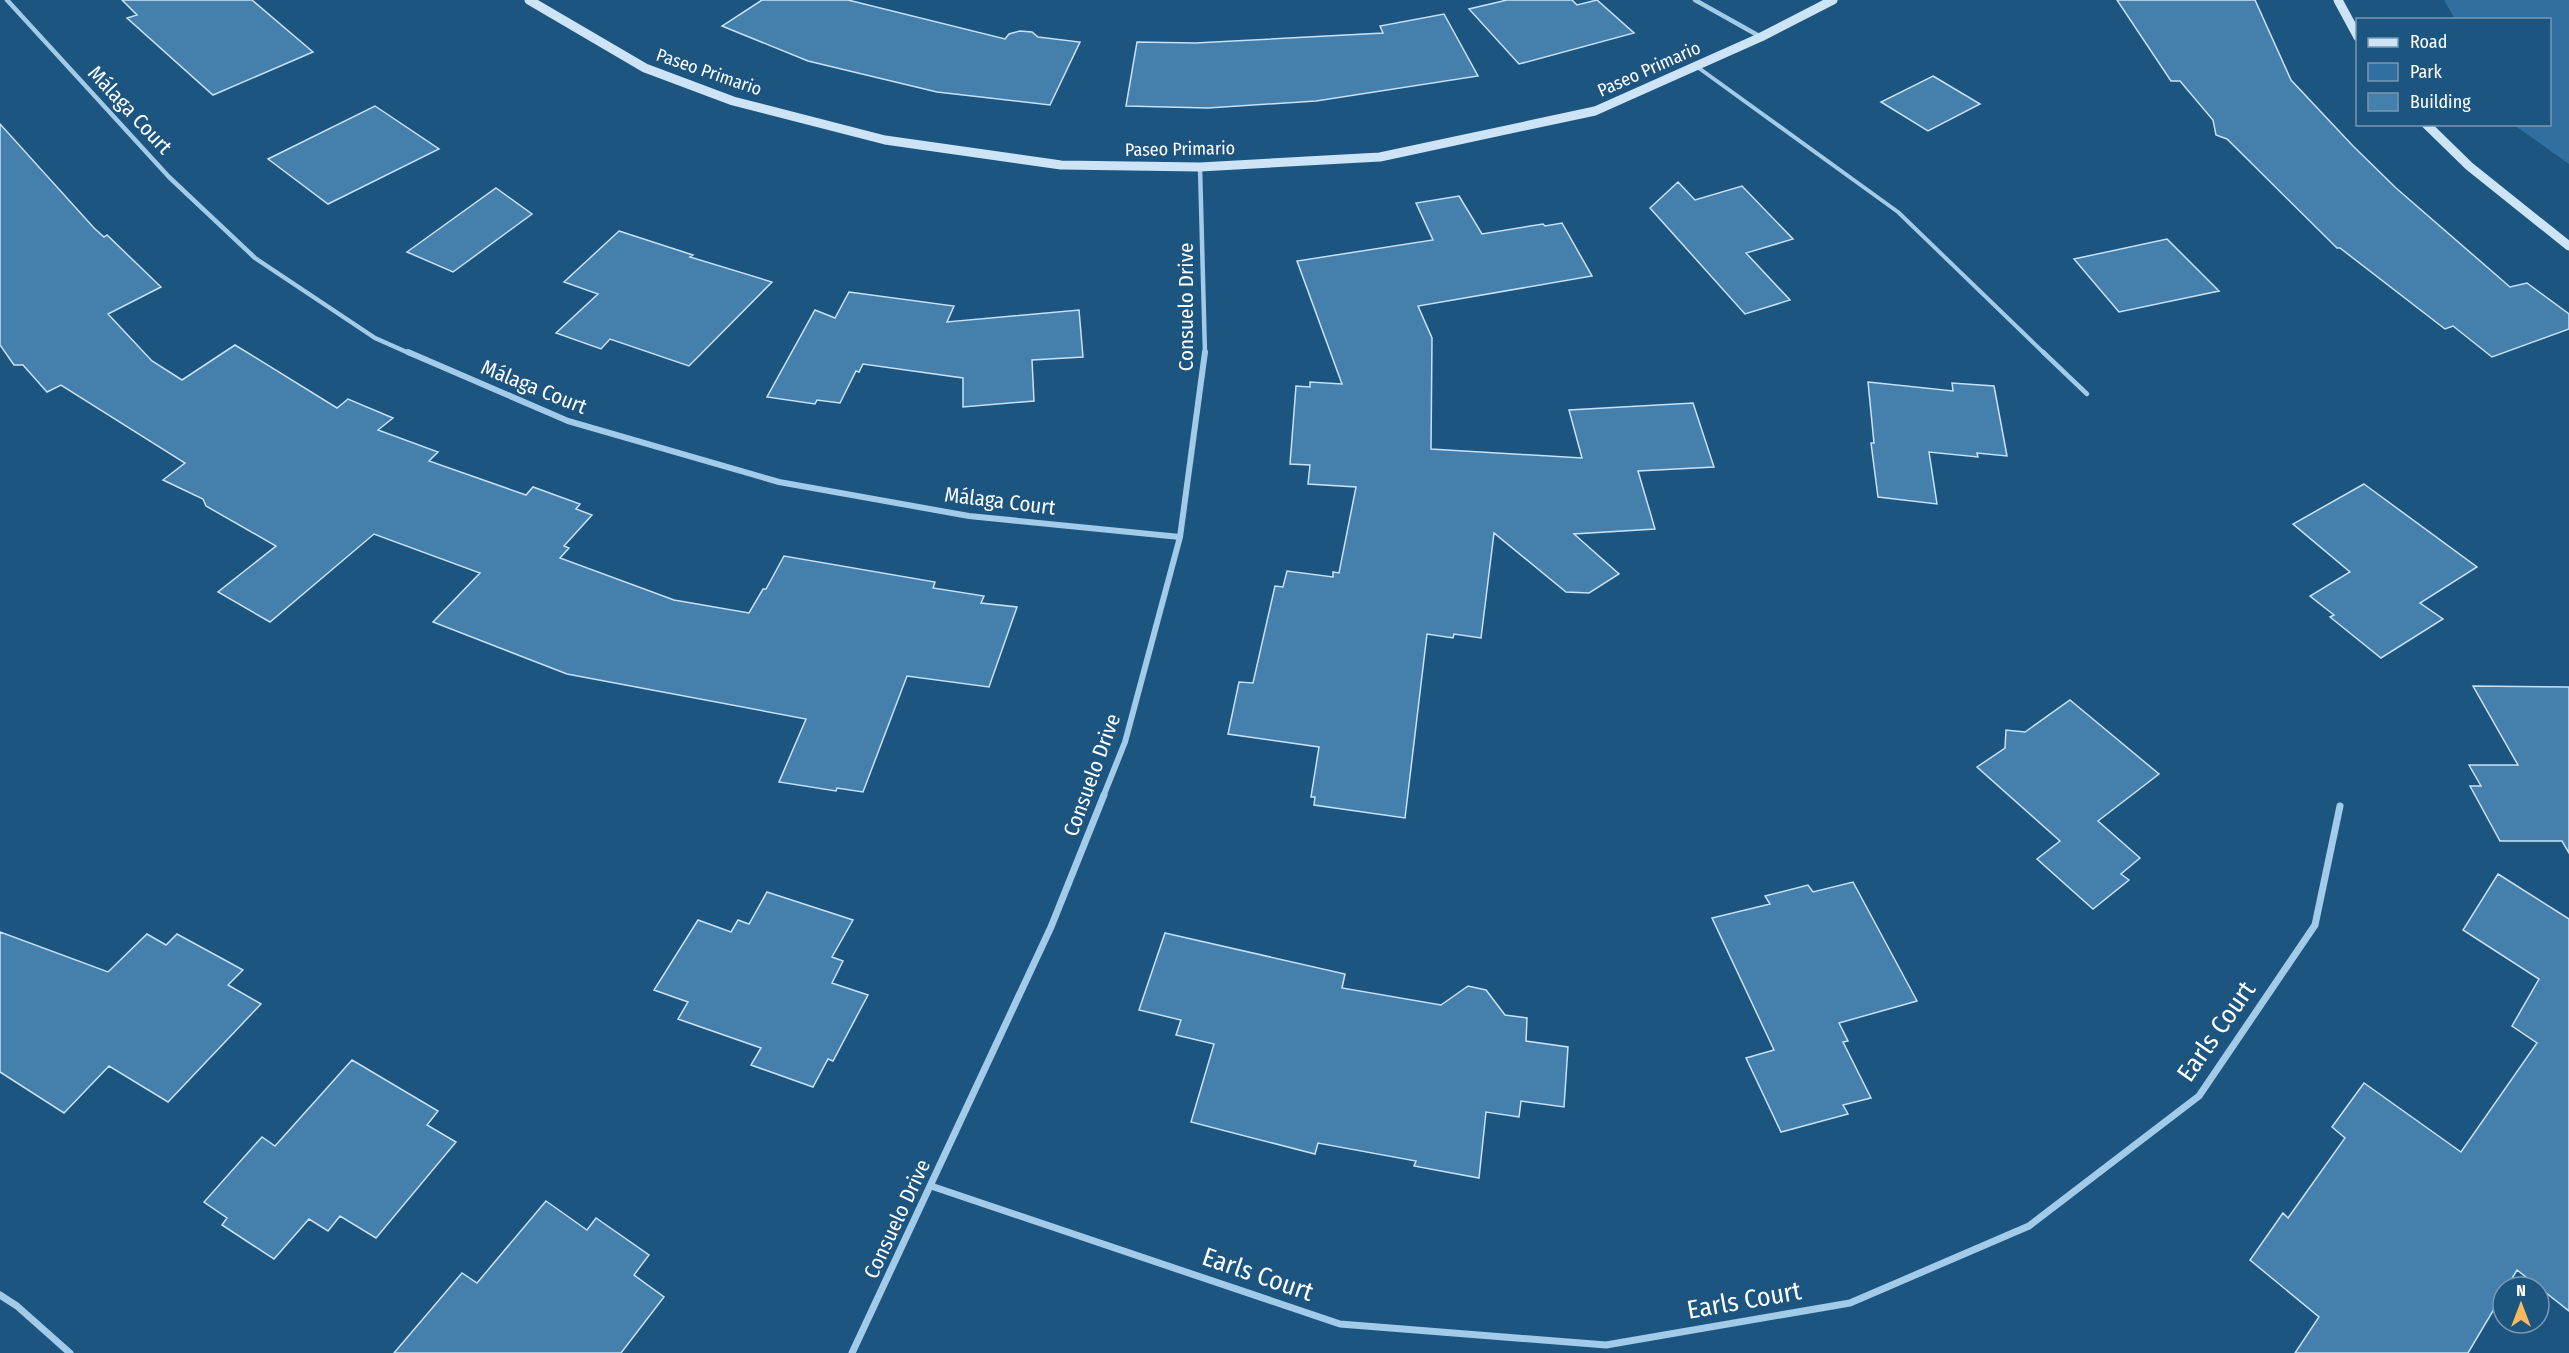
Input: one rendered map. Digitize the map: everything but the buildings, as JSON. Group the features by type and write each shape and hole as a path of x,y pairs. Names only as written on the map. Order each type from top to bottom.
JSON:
{"street":[{"name":"Málaga Court","path":"7,0 170,177 255,258 375,338 568,421 779,483 969,516 1180,537"},
{"name":"Paseo Primario","path":"529,0 645,68 733,101 885,140 1061,165 1200,167 1380,157 1595,111 1761,37 1833,0"},
{"path":"1695,0 1761,37"},
{"path":"2338,0 2356,33"},
{"path":"2428,126 2469,166 2569,246"},
{"name":"Consuelo Drive","path":"852,1353 1051,927 1125,742 1180,537 1196,433 1206,347 1200,167"},
{"name":"Earls Court","path":"931,1186 1340,1324 1606,1345 1850,1303 2029,1226 2199,1096 2315,925 2340,806"},
{"path":"0,1295 17,1306 70,1353"}],"lane":[{"path":"1696,66 1898,212 2087,394"}],"green space":[{"path":"2444,0 2569,0 2569,164 2515,126 2551,126 2551,18 2454,18"}]}
